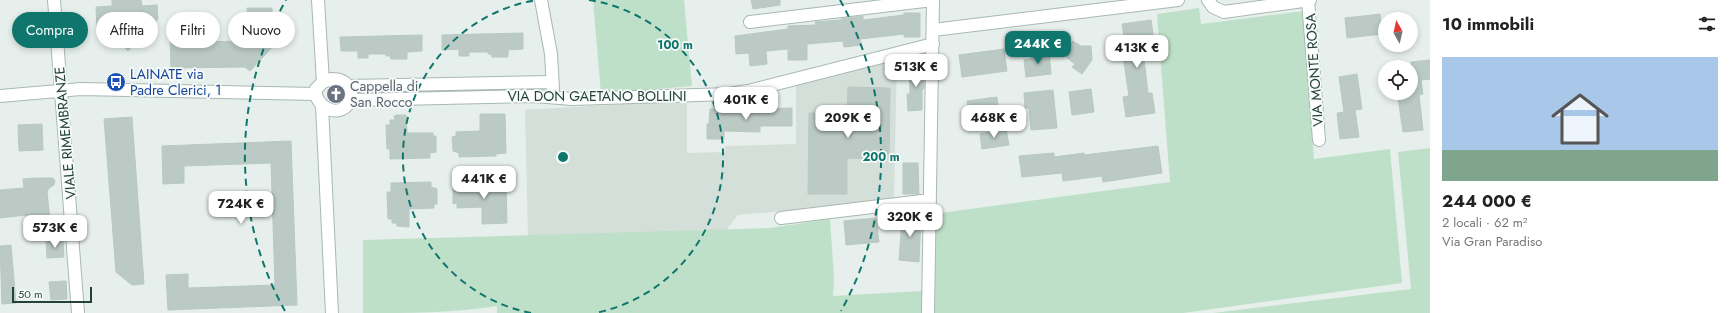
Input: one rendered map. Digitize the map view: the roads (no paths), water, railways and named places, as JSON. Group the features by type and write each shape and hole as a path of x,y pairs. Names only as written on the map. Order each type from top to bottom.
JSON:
{"street":[{"name":"VIALE RIMEMBRANZE","path":"54,0 78,313"},
{"path":"318,0 323,82"},
{"path":"541,0 551,54 554,98"},
{"path":"750,22 934,0 928,313"},
{"path":"933,30 1178,0"},
{"path":"1208,0 1213,7 1224,12 1309,0"},
{"name":"VIA MONTE ROSA","path":"1309,0 1319,140"},
{"name":"VIA DON GAETANO BOLLINI","path":"351,100 534,96 554,98 682,97 729,94 756,89 933,44"},
{"path":"332,79 341,80 349,86 351,100 348,105 342,108 327,108 317,99 316,89 323,82 332,79"},
{"name":"VIA DON GAETANO BOLLINI","path":"349,86 552,82"},
{"path":"0,96 81,89 316,94"},
{"path":"327,108 324,132 332,313"},
{"path":"781,218 930,200"}],"place":[{"name":"LAINATE via Padre Clerici, 1","path":"116,82"},
{"name":"Cappella di San Rocco","path":"336,94"}]}
